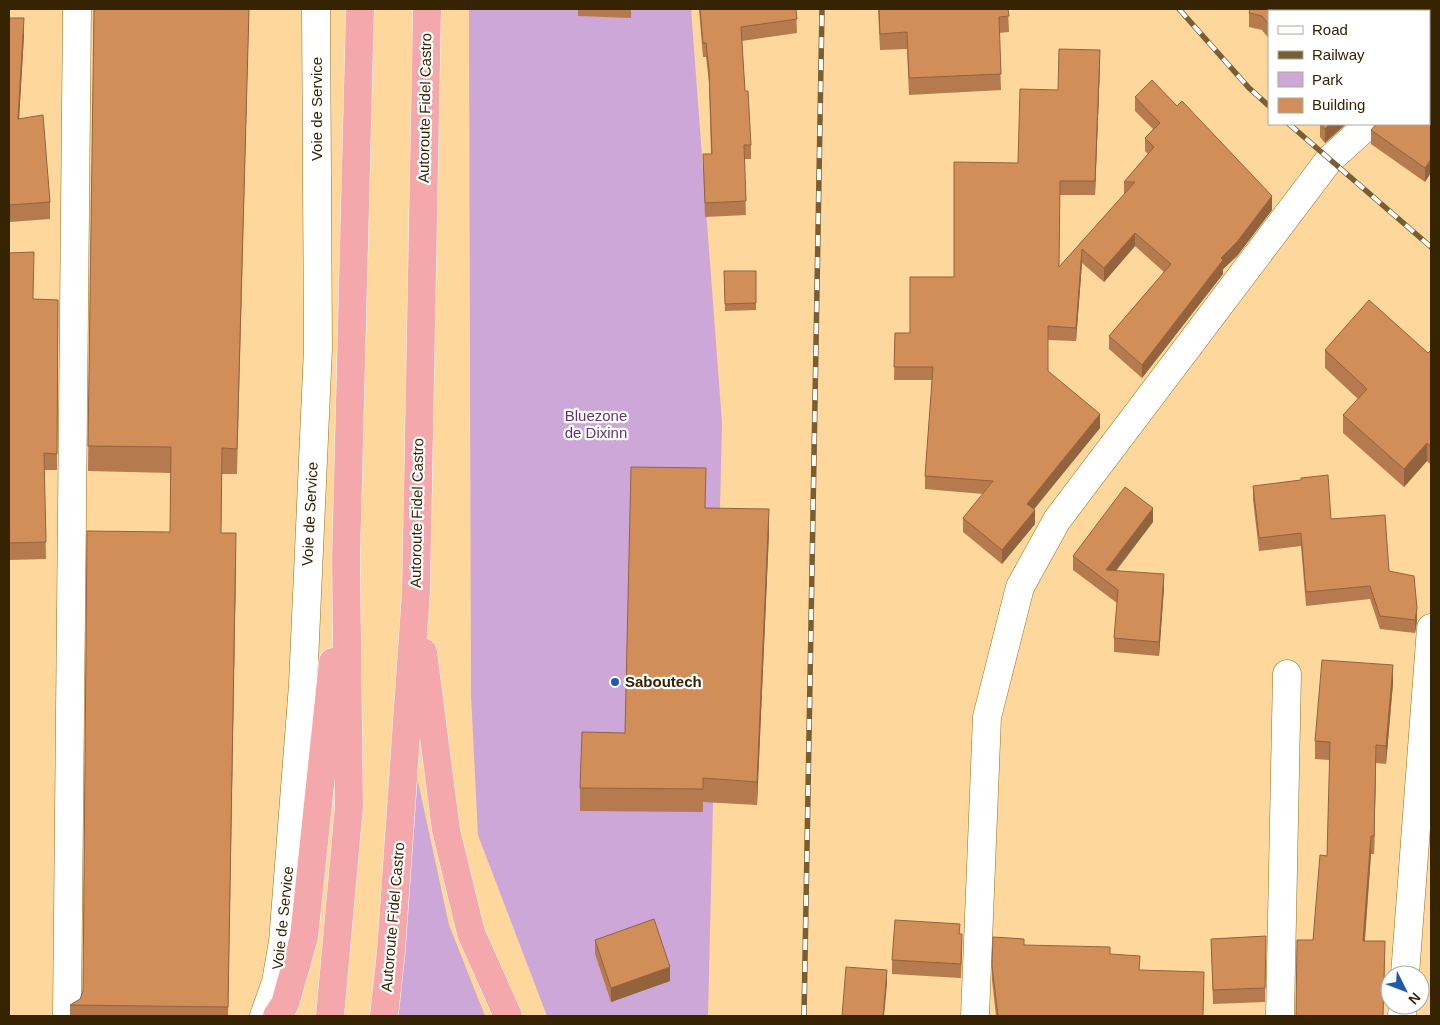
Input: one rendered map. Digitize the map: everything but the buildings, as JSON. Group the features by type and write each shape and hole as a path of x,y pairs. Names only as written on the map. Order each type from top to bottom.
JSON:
{"highway":[{"path":"330,1016 349,806 346,559 360,9"},
{"name":"Autoroute Fidel Castro","path":"384,1016 392,951 416,592 427,9"},
{"path":"277,1016 285,1004 304,937 326,723 346,559"},
{"path":"416,592 446,830 471,933 508,1016"}],"street":[{"path":"67,1016 77,9"},
{"name":"Voie de Service","path":"264,1016 276,982 283,942 303,685 318,348 316,9"},
{"path":"975,1016 987,717 1020,587 1058,520 1323,167 1368,125"},
{"path":"1406,965 1431,628"},
{"path":"1280,1016 1288,674"}],"green space":[{"name":"Bluezone de Dixinn","path":"469,9 691,9 722,423 708,1016 547,1016 478,835 471,695"},
{"path":"414,763 449,925 485,1016 390,1016"}],"railway":[{"path":"804,1016 822,9"},
{"path":"1179,9 1249,88 1268,105"},
{"path":"1290,125 1431,247"}],"place":[{"name":"Saboutech","path":"615,682"}]}
